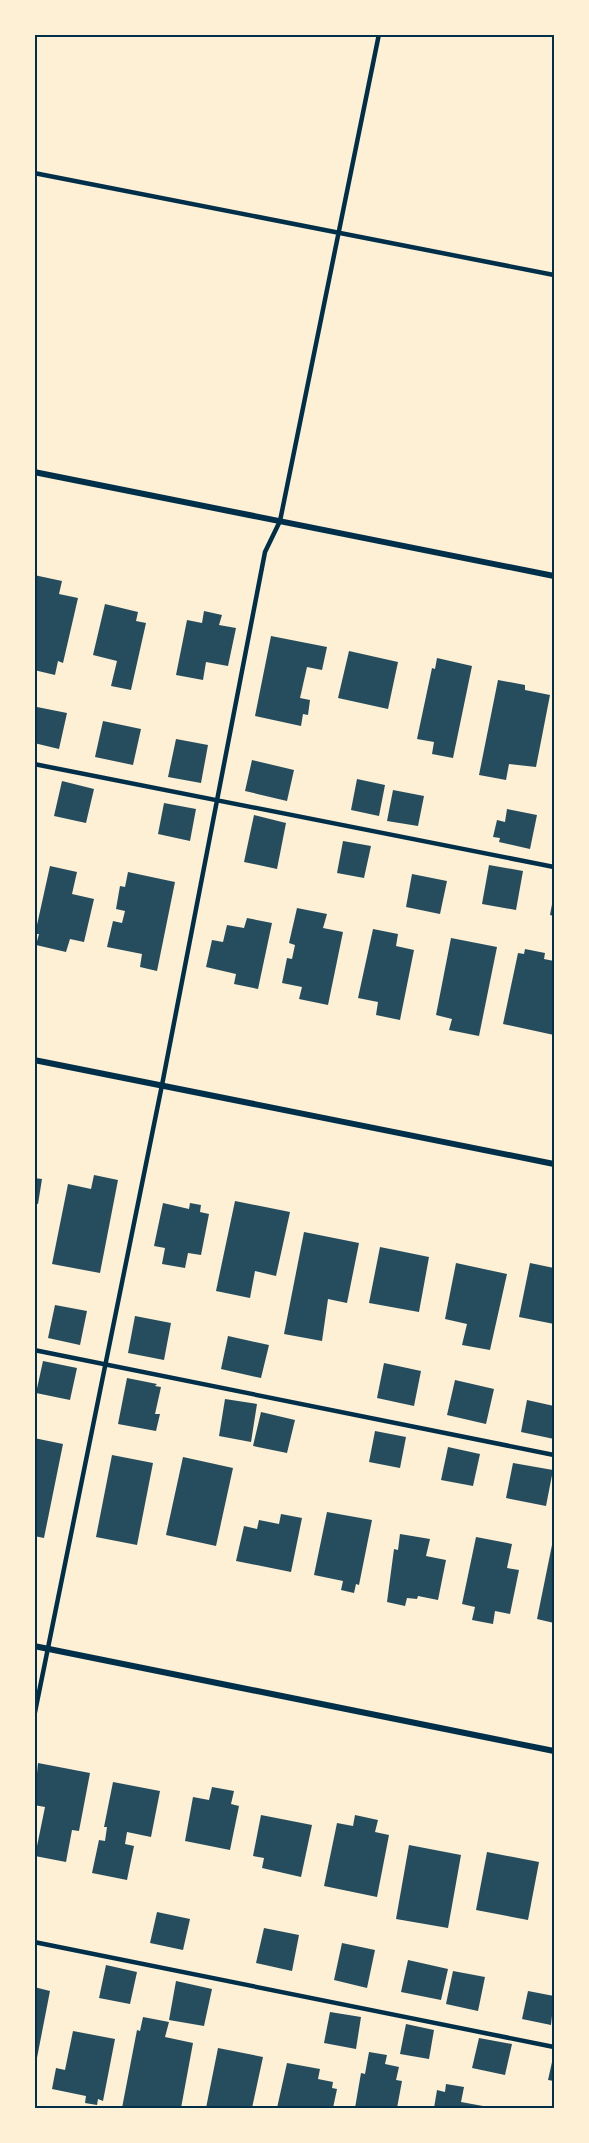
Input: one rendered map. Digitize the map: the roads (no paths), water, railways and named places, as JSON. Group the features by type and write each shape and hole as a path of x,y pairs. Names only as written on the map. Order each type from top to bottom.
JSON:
{"street":[{"path":"34,472 555,576"},
{"path":"34,1060 555,1164"},
{"path":"34,1646 555,1751"}],"lane":[{"path":"34,1718 162,1085 265,552 280,521 379,34"},
{"path":"34,172 555,275"},
{"path":"34,764 555,867"},
{"path":"34,1350 555,1455"},
{"path":"34,1942 555,2048"}]}
